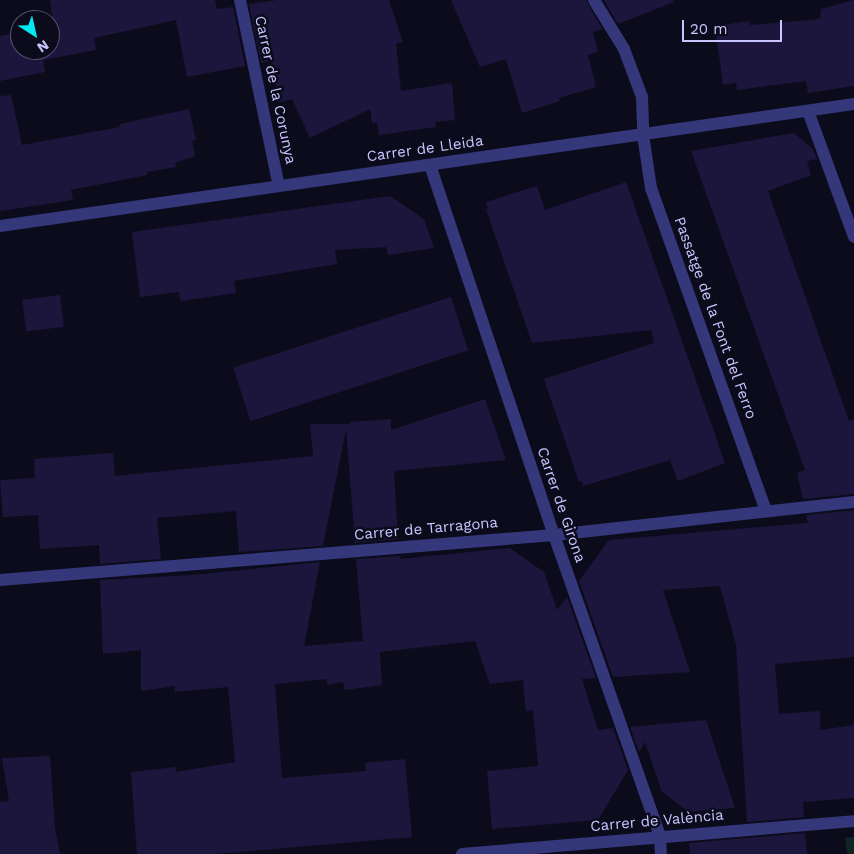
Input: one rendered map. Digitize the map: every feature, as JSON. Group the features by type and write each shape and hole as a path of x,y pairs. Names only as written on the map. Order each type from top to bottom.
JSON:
{"street":[{"name":"Carrer de la Corunya","path":"240,0 279,186"},
{"name":"Passatge de la Font del Ferro","path":"594,0 624,49 642,96 643,135 651,188 766,511"},
{"name":"Carrer de Lleida","path":"0,226 854,104"},
{"path":"808,111 854,237"},
{"name":"Carrer de Girona","path":"430,165 554,535 660,836 661,854"},
{"name":"Carrer de Tarragona","path":"0,580 554,535 854,502"},
{"name":"Carrer de València","path":"462,854 854,821"}],"green space":[{"path":"854,837 854,854 847,854 845,838"}],"building":[{"path":"50,0 215,0 217,9 233,7 245,66 187,77 176,20 94,38 96,50 60,57 60,10 52,10"},
{"path":"277,0 389,0 403,42 396,44 401,91 452,83 455,120 435,122 436,127 379,135 377,123 372,123 370,109 310,138 292,99 279,103 271,61 261,63 249,4"},
{"path":"451,0 586,0 602,29 593,32 598,52 588,55 596,87 559,98 560,101 522,113 506,59 480,67"},
{"path":"604,0 673,0 674,2 618,24"},
{"path":"854,0 854,86 808,93 806,81 737,90 736,83 723,85 715,26 750,21 750,25 820,19 821,9"},
{"path":"10,34 10,60 43,60 45,72 0,81 0,36"},
{"path":"11,95 22,145 120,127 120,124 189,109 196,140 192,141 195,156 175,163 176,167 147,172 147,175 71,190 73,200 0,211 0,96"},
{"path":"794,133 813,149 817,159 807,161 811,175 768,191 849,421 854,419 854,494 803,499 797,473 805,470 691,151"},
{"path":"626,182 725,463 678,481 670,460 583,486 582,481 579,482 544,379 654,343 651,330 532,343 486,209 488,209 486,202 537,186 545,210"},
{"path":"390,196 424,219 434,248 388,255 386,247 335,250 337,264 234,281 236,293 180,301 179,292 140,297 132,232"},
{"path":"60,295 64,327 26,331 22,300"},
{"path":"451,297 468,350 251,421 233,368"},
{"path":"485,399 506,460 394,471 398,539 355,543 346,429 323,546 239,552 236,511 157,518 161,559 100,564 99,545 40,549 38,515 3,517 0,480 35,478 34,459 113,453 115,476 313,456 310,424 350,424 350,422 391,419 391,430"},
{"path":"854,510 854,657 775,664 779,714 820,711 820,730 854,725 854,798 803,802 804,817 747,822 736,645 720,586 663,590 690,672 613,677 579,581 609,540 808,523 806,515"},
{"path":"510,548 544,572 557,610 567,597 596,678 582,679 598,730 613,728 628,770 598,820 492,829 487,771 538,766 533,710 526,711 523,680 490,684 475,641 380,652 382,685 345,690 343,682 327,685 327,679 275,684 282,778 366,771 365,763 405,759 412,837 215,854 137,854 131,772 176,767 176,772 235,762 228,687 174,692 175,686 141,691 141,650 103,654 100,580 193,575 320,562 304,646 363,641 356,559 400,556 400,559"},
{"path":"706,720 735,808 689,812 662,792 645,742 639,752 630,727"},
{"path":"50,756 55,828 60,854 0,854 0,802 9,801 2,758"},
{"path":"805,833 807,854 690,854 689,843"}]}
